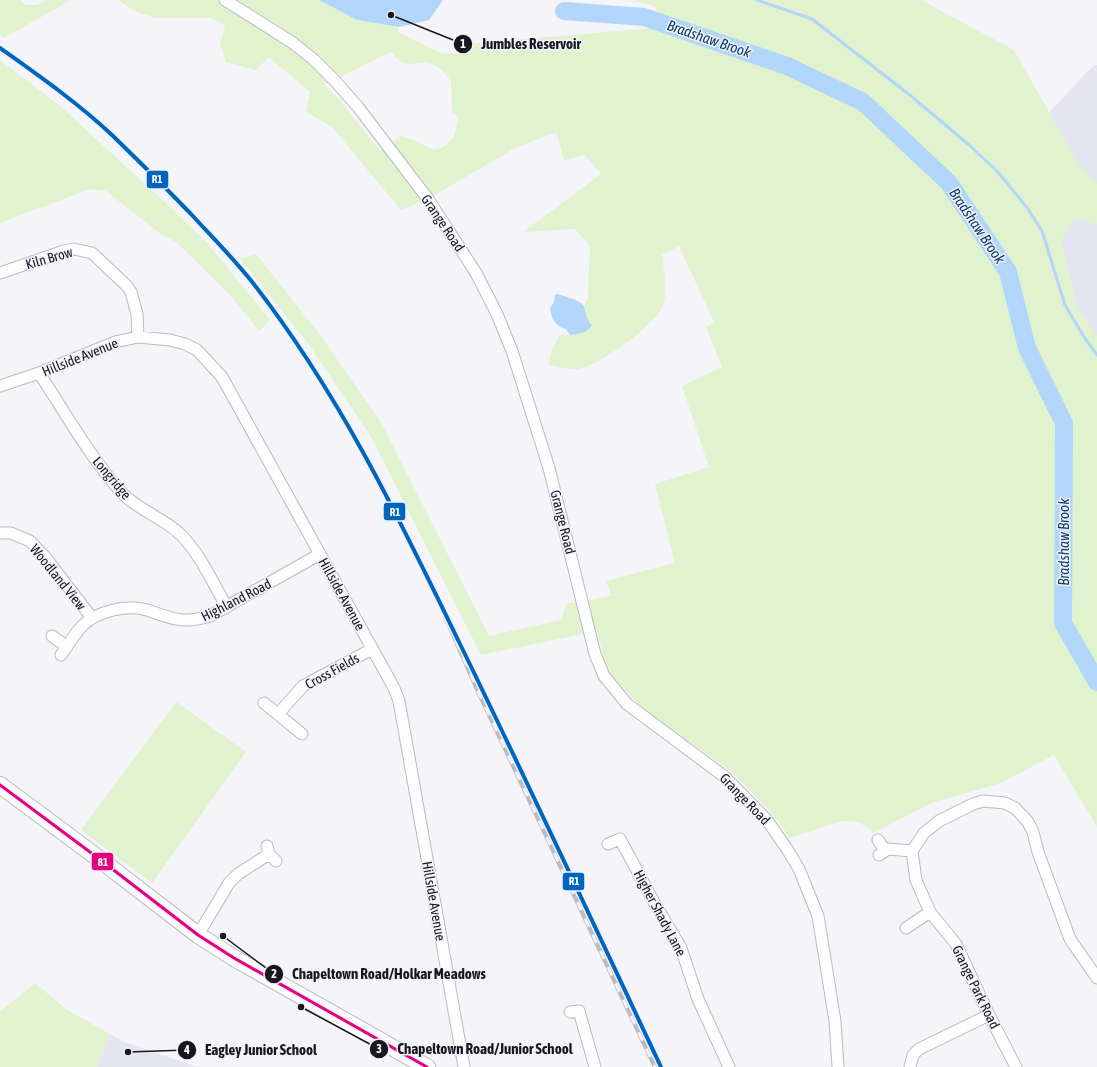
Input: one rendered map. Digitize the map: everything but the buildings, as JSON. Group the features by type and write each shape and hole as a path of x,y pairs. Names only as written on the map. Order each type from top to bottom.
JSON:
{"main road":[{"path":"0,785 198,935 234,958 427,1067"}],"street":[{"name":"Grange Road","path":"225,0 275,30 293,43 314,59 336,82 358,107 428,199 476,273 497,314 514,358 551,474 592,643 604,676 627,704 725,777 767,820 799,869 818,916 835,1021 838,1067"},
{"name":"Kiln Brow","path":"0,273 64,251 74,249 92,253 131,292 138,319 138,337"},
{"name":"Hillside Avenue","path":"0,386 39,373 114,342 138,337 170,340 185,344 197,350 214,367 228,386 394,688 401,712 464,1067"},
{"name":"Longridge","path":"39,373 112,481 131,501 162,520 182,536 197,556 227,607"},
{"name":"Woodland View","path":"0,532 22,537 38,548 92,618"},
{"name":"Highland Road","path":"52,636 64,651 83,625 92,618 115,610 135,608 146,609 176,620 192,621 210,616 320,554"},
{"name":"Cross Fields","path":"278,714 303,686 372,650"},
{"path":"264,703 302,734"},
{"path":"878,840 882,853 895,849 912,851 924,833 939,821 973,804 983,801 1005,803 1015,808 1028,822 1070,940 1097,978"},
{"name":"Higher Shady Lane","path":"608,844 620,839 655,904 675,936 681,948 698,999 729,1067"},
{"name":"Grange Park Road","path":"912,851 916,880 930,912 956,944 989,1015 1016,1067"},
{"path":"198,935 229,883 238,874 271,854"},
{"path":"905,929 930,912"},
{"path":"570,1012 579,1011 595,1067"},
{"path":"910,1067 914,1055 919,1049 989,1015"}],"shaded area":[{"path":"1094,65 1097,65 1097,474 1036,222 1049,112"},
{"path":"110,1034 122,1041 197,1067 97,1067"}],"green space":[{"path":"0,0 20,0 25,5 37,5 47,0 71,0 4,38 0,35"},
{"path":"118,0 319,0 357,20 399,27 398,32 443,54 464,51 466,44 653,28 657,7 633,0 921,0 1014,50 1078,163 1097,184 1097,225 1083,219 1073,222 1061,239 1077,307 1097,336 1097,827 1054,755 1001,783 934,802 873,833 867,827 859,823 842,821 790,838 772,813 731,771 656,719 641,707 612,676 604,659 597,631 481,655 370,435 308,343 240,259 256,254 321,336 382,424 489,636 561,620 566,604 612,596 606,581 675,563 655,484 709,467 682,386 722,367 706,327 714,322 679,246 662,255 665,275 665,298 661,310 655,318 636,336 599,361 579,369 548,365 552,349 560,335 570,335 588,322 585,316 584,306 588,298 590,246 575,229 523,232 601,174 585,155 564,160 556,132 515,148 428,199 401,210 332,127 306,112 310,92 269,57 256,70 226,62 220,44 225,25 212,18 156,18 136,12","holes":["391,52 403,63 409,64 431,64 440,68 451,81 452,113 459,117 454,137 442,148 433,150 417,141 401,136 380,151 337,97 324,85"]},
{"path":"0,60 59,105 208,244 270,320 259,331 232,297 177,243 161,234 106,191 90,189 0,223"},
{"path":"176,702 246,752 152,883 81,830"},
{"path":"35,983 66,1009 110,1034 97,1067 0,1067 0,1012"}],"water":[{"path":"319,0 443,0 429,20 399,27 357,20"},
{"path":"558,294 581,303 592,326 582,333 570,335 566,329 559,326 553,319 550,308 554,302 555,295"}],"waterway":[{"path":"757,0 812,19 911,96 968,144 997,171 1028,209 1042,231 1065,305 1084,337 1097,355"},
{"name":"Bradshaw Brook","path":"564,11 644,17 787,66 863,102 949,183 1008,272 1027,348 1064,423 1063,623 1097,682"}],"railway":[{"path":"427,575 477,689 655,1067"}],"transit line":[{"name":"R1","path":"0,48 86,112 112,135 191,214 253,283 284,325 313,369 366,457 413,548 510,748 661,1067"},
{"name":"81","path":"0,785 198,935 234,958 427,1067"}],"place":[{"name":"Jumbles Reservoir","path":"391,15"},
{"name":"Chapeltown Road/Holkar Meadows","path":"223,936"},
{"name":"Chapeltown Road/Junior School","path":"301,1007"},
{"name":"Eagley Junior School","path":"128,1052"}]}
